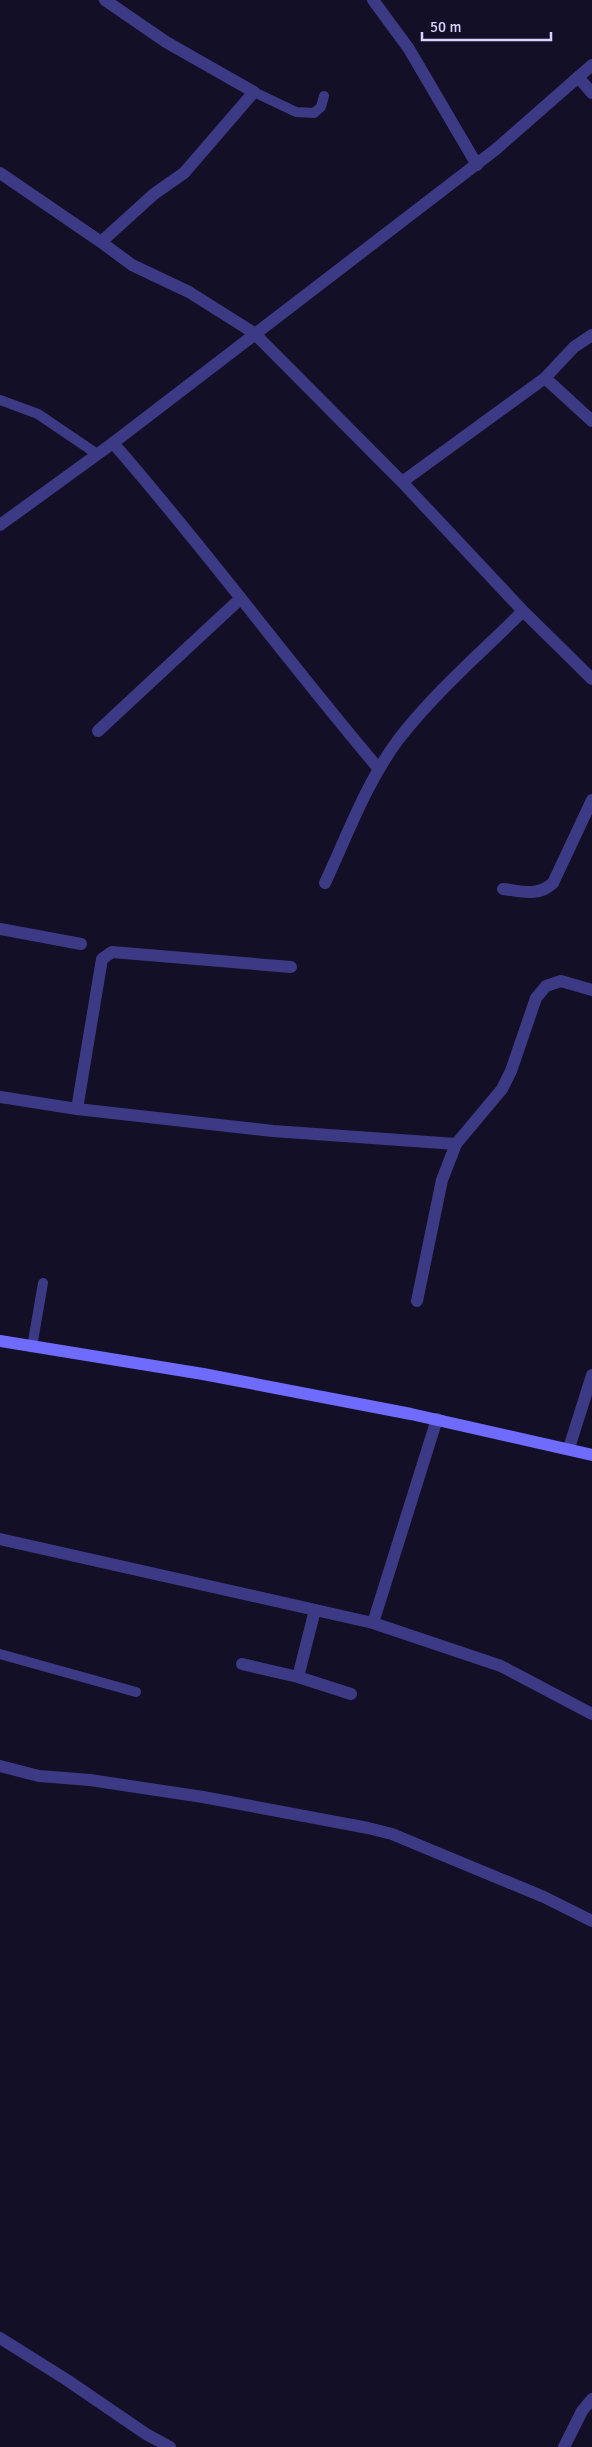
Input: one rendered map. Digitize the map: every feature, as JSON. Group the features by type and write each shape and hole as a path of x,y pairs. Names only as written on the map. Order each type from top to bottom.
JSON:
{"main road":[{"path":"0,1341 203,1374 436,1419 569,1448 592,1455"}],"street":[{"path":"102,242 154,194 184,173 254,92 166,42 105,0"},
{"path":"373,0 409,49 477,165"},
{"path":"0,525 113,442 477,165 592,65"},
{"path":"578,77 592,93"},
{"path":"0,173 102,242 132,265 189,292 254,333 402,482 523,611 592,678"},
{"path":"402,482 545,378 574,347 592,334"},
{"path":"545,378 592,421"},
{"path":"113,442 177,516 309,687 379,770"},
{"path":"98,730 240,599"},
{"path":"325,883 379,770 398,740 438,696 523,611"},
{"path":"503,888 536,893 546,890 553,883 592,800"},
{"path":"0,929 81,944"},
{"path":"77,1109 102,959 106,954 112,952 290,967"},
{"path":"417,1301 442,1180 456,1144 502,1089 511,1071 536,998 546,986 561,981 592,990"},
{"path":"0,1097 77,1109 273,1131 456,1144"},
{"path":"569,1448 592,1375"},
{"path":"373,1623 436,1419"},
{"path":"0,1539 373,1623 501,1666 592,1714"},
{"path":"298,1677 314,1610"},
{"path":"242,1664 298,1677 351,1694"},
{"path":"0,1766 39,1776 90,1780 203,1797 392,1834 544,1897 592,1921"},
{"path":"0,2338 68,2380 146,2434 170,2447"},
{"path":"564,2447 582,2411 592,2399"}],"lane":[{"path":"254,92 296,112 314,113 321,107 324,96"},
{"path":"0,400 38,414 97,454"},
{"path":"32,1347 43,1283"},
{"path":"0,1654 136,1692"}]}
